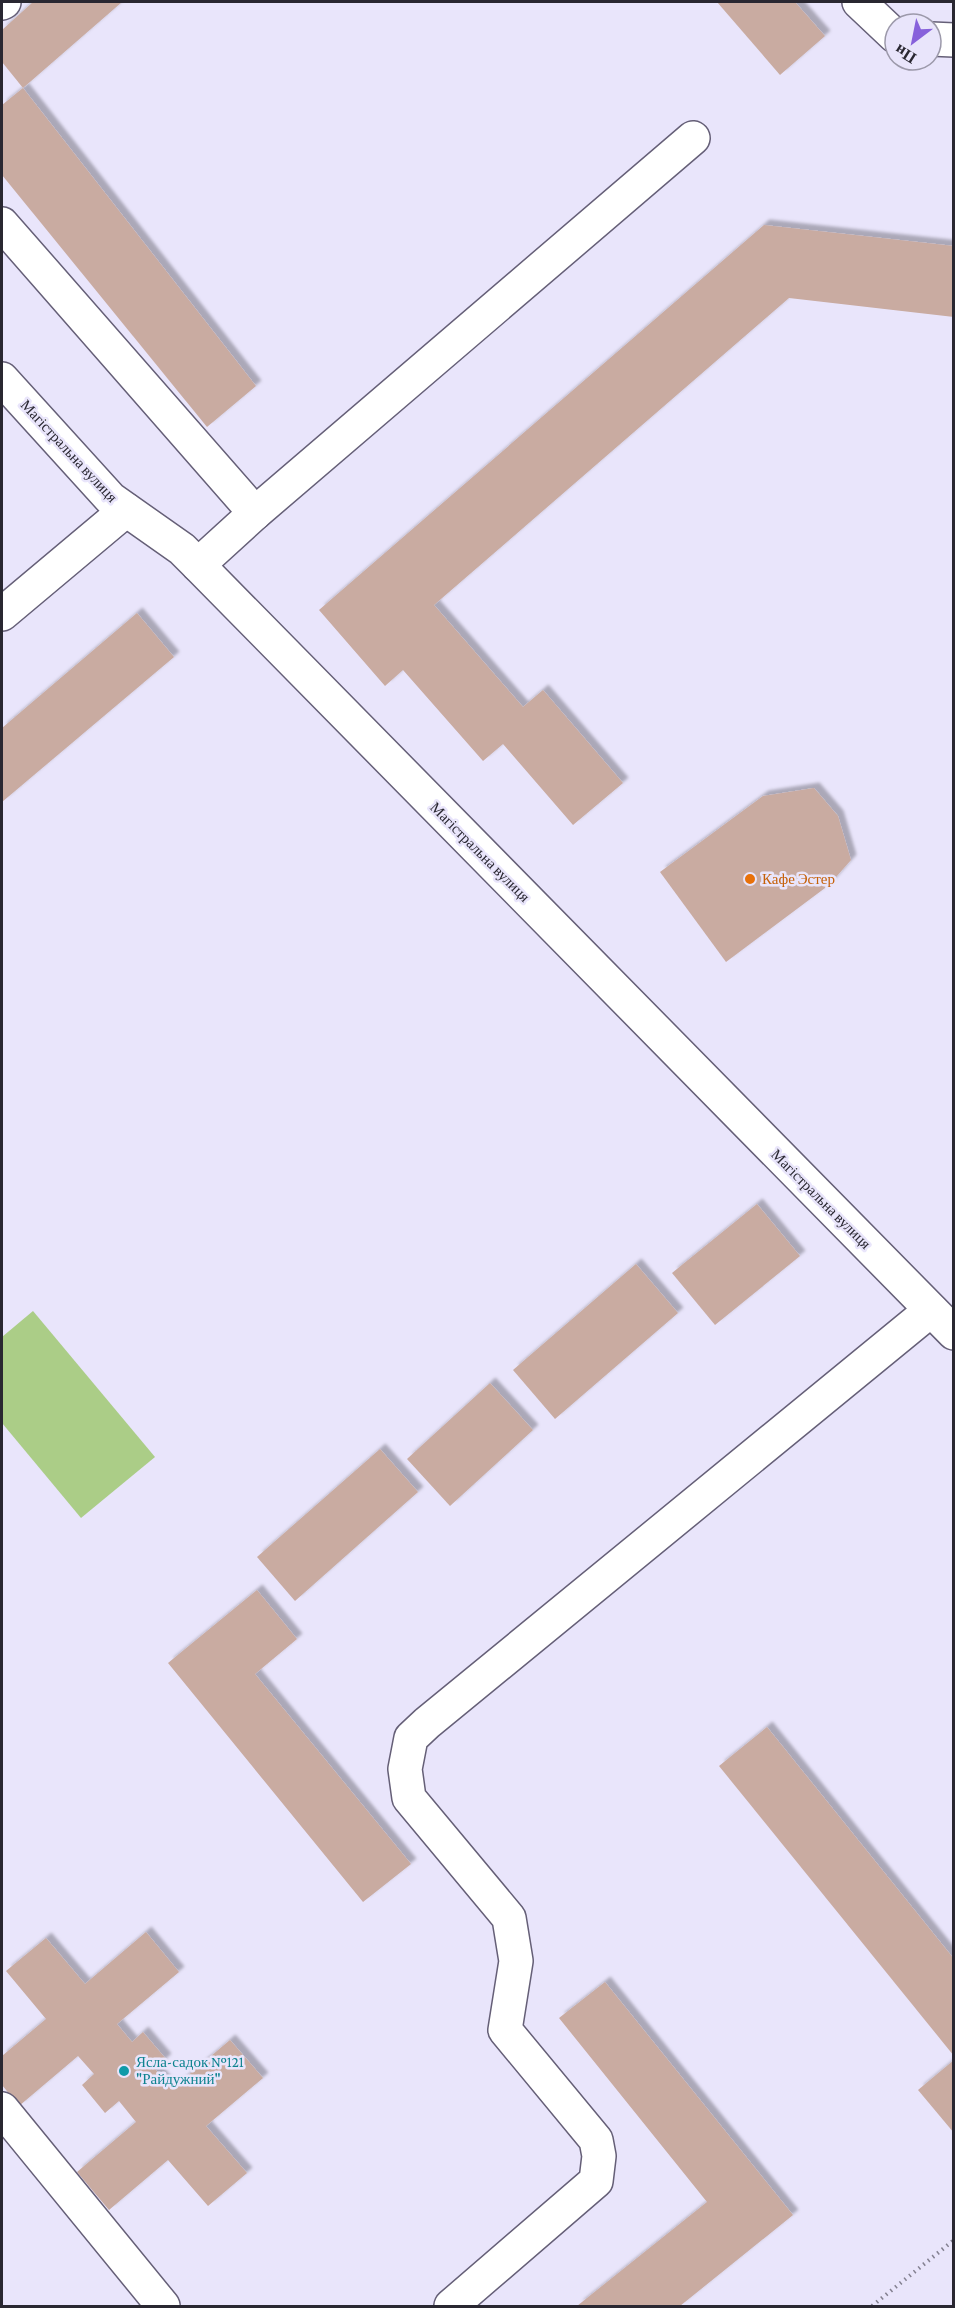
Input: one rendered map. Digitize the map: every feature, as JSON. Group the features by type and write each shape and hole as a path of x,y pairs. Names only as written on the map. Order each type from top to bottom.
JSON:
{"street":[{"path":"859,2 883,25"},
{"path":"198,566 255,513 693,138"},
{"path":"2,224 255,513"},
{"name":"Магістральна вулиця","path":"2,379 111,499 182,549 954,1333"},
{"path":"2,614 126,510"},
{"path":"451,2307 596,2181 599,2156 596,2140 505,2030 516,1961 508,1918 409,1798 405,1769 411,1738 931,1310"},
{"path":"2,2109 163,2307"}],"path":[{"path":"872,2307 954,2240"}],"green space":[{"path":"33,1311 155,1457 81,1518 2,1423 2,1337"}],"building":[{"path":"33,2 122,2 23,88 2,62 2,30"},
{"path":"717,2 795,2 825,36 780,75"},
{"path":"23,88 256,386 207,427 2,175 2,105"},
{"path":"764,225 954,246 954,317 789,298 434,605 523,707 543,690 623,783 573,825 503,744 483,761 403,670 385,686 319,610"},
{"path":"137,613 174,657 2,802 2,728"},
{"name":"Кафе Эстер","path":"814,788 838,816 851,860 829,885 726,962 660,872 763,796"},
{"path":"757,1204 800,1256 715,1325 672,1273"},
{"path":"636,1264 678,1313 555,1419 513,1370"},
{"path":"490,1383 533,1430 450,1506 407,1459"},
{"path":"380,1449 418,1492 295,1601 257,1557"},
{"path":"257,1590 297,1639 255,1674 411,1864 363,1902 168,1663"},
{"path":"767,1727 954,1959 954,2056 719,1766"},
{"name":"Ясла-садок №121 \"Райдужний\"","path":"146,1932 179,1972 117,2024 132,2042 143,2032 166,2059 155,2069 172,2089 230,2040 263,2078 206,2126 247,2173 208,2206 168,2160 109,2210 77,2172 136,2122 119,2101 105,2113 82,2085 94,2074 78,2056 19,2106 2,2085 2,2056 46,2019 6,1971 46,1938 85,1984"},
{"path":"605,1982 793,2215 680,2306 577,2306 707,2202 559,2018"},
{"path":"954,2060 954,2133 918,2090"}],"place":[{"name":"Кафе Эстер","path":"750,879"},
{"name":"Ясла-садок №121 \"Райдужний\"","path":"124,2071"}]}
